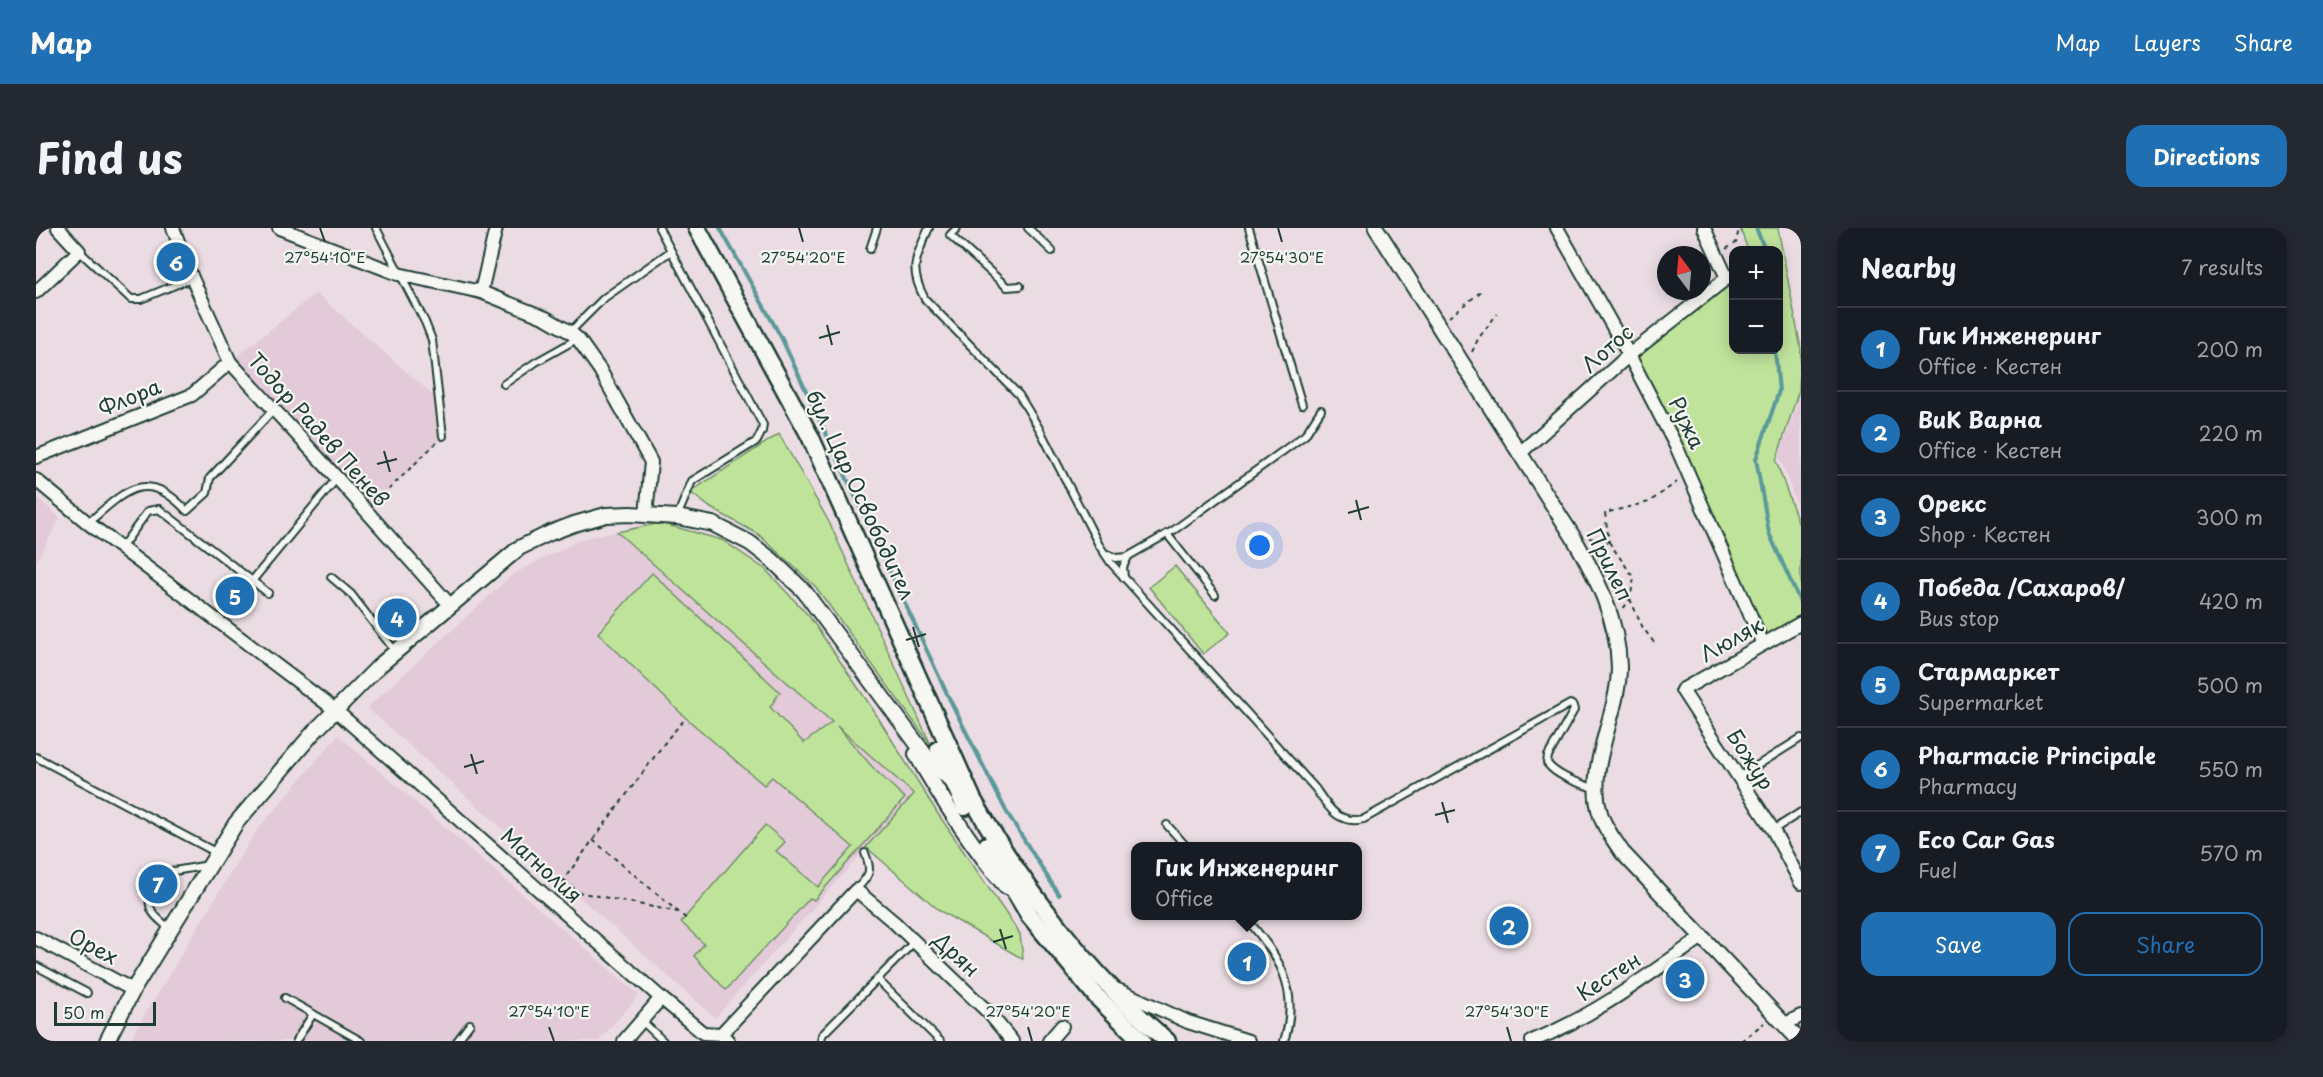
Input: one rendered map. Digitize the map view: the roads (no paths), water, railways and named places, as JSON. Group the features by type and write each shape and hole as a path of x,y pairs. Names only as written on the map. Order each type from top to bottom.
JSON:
{"main road":[{"name":"бул. Цар Освободител","path":"687,228 812,459 910,678 951,781 970,817 1029,915 1097,997 1142,1041"},
{"name":"бул. Цар Освободител","path":"697,228 810,436 973,800 1013,866 1072,943 1110,987 1167,1041"}],"street":[{"path":"36,292 78,251 58,228"},
{"name":"Тодор Радев Пенев","path":"173,228 192,278 230,362 450,605"},
{"path":"279,228 398,274 481,292 546,318 574,335 600,370 651,462 646,515"},
{"path":"481,292 496,228"},
{"name":"Прилеп","path":"1376,228 1572,535 1595,575 1609,609 1618,667 1616,695 1600,763 1597,789 1601,817 1622,852 1799,1038"},
{"name":"Ружа","path":"1557,228 1629,355 1689,474 1763,644"},
{"name":"Лотос","path":"1520,454 1629,355 1727,278 1704,228"},
{"name":"Флора","path":"36,457 192,395 230,362"},
{"name":"Магнолия","path":"36,480 88,523 334,709 661,998 703,1033 724,1038"},
{"path":"107,1041 133,990 236,823 334,709 395,651 519,548 550,533 606,515 677,517 713,524 750,543 772,560 804,591 929,760 973,800"},
{"name":"Люляк","path":"1682,690 1801,623"},
{"name":"Божур","path":"1682,690 1773,831 1801,883"},
{"path":"894,712 930,778 985,862 1029,915"},
{"path":"724,1038 856,890"},
{"name":"Дрян","path":"856,890 989,1013 1012,1041"},
{"name":"Кестен","path":"1532,1041 1599,1009 1702,937"},
{"name":"Орех","path":"36,938 133,990"},
{"path":"1110,987 1188,1022 1248,1041"},
{"path":"624,1041 661,998"},
{"path":"1780,1019 1801,1016"},
{"path":"1049,1041 1062,1026"}],"lane":[{"path":"376,228 432,340 443,436"},
{"path":"659,228 763,425 757,441 692,482 677,517"},
{"path":"870,249 877,228"},
{"path":"929,228 914,262 916,283 925,299 1019,394 1099,545 1127,584 1315,788 1329,809 1341,819 1349,821 1364,819 1568,704 1573,705 1574,710 1547,758 1547,763 1569,779 1597,789"},
{"path":"957,228 950,236 1007,287 1020,286"},
{"path":"1028,228 1052,250"},
{"path":"1249,228 1302,405"},
{"path":"78,251 131,299 141,299 192,278"},
{"path":"504,384 574,335 604,298 671,251"},
{"path":"88,523 123,493 143,486 161,490 187,511 207,493 210,478 273,410"},
{"path":"1099,545 1112,557 1122,558 1167,534 1305,435 1321,410"},
{"path":"252,581 337,478"},
{"path":"121,548 148,511 159,509 268,593"},
{"path":"1167,534 1215,595"},
{"path":"1127,584 1122,567 1131,554"},
{"path":"331,577 351,594 395,651"},
{"path":"1738,777 1801,738"},
{"path":"36,757 214,859"},
{"path":"1773,831 1801,812"},
{"path":"1167,825 1182,842"},
{"path":"856,890 869,874 870,866 865,854"},
{"path":"166,874 214,859"},
{"path":"152,895 149,904 152,913 170,930"},
{"path":"1248,920 1268,943 1282,968 1290,998 1289,1025 1284,1041"},
{"path":"821,1041 822,1035 914,942"},
{"path":"36,966 87,993"},
{"path":"877,979 940,1041"},
{"path":"285,998 361,1041"},
{"path":"296,1041 313,1014"},
{"path":"642,1021 663,1041"},
{"path":"457,1041 470,1024"}],"waterway":[{"path":"720,228 781,337 949,698 1006,811 1059,895"},
{"path":"1756,228 1763,246"},
{"path":"1775,354 1779,391 1756,459 1769,533 1801,604"}],"place":[{"name":"Pharmacie Principale","path":"176,262"},
{"name":"Стармаркет","path":"235,596"},
{"name":"Победа /Сахаров/","path":"397,618"},
{"name":"Eco Car Gas","path":"158,884"},
{"name":"ВиК Варна","path":"1509,926"},
{"name":"Гик Инженеринг","path":"1247,962"},
{"name":"Орекс","path":"1685,979"}]}
